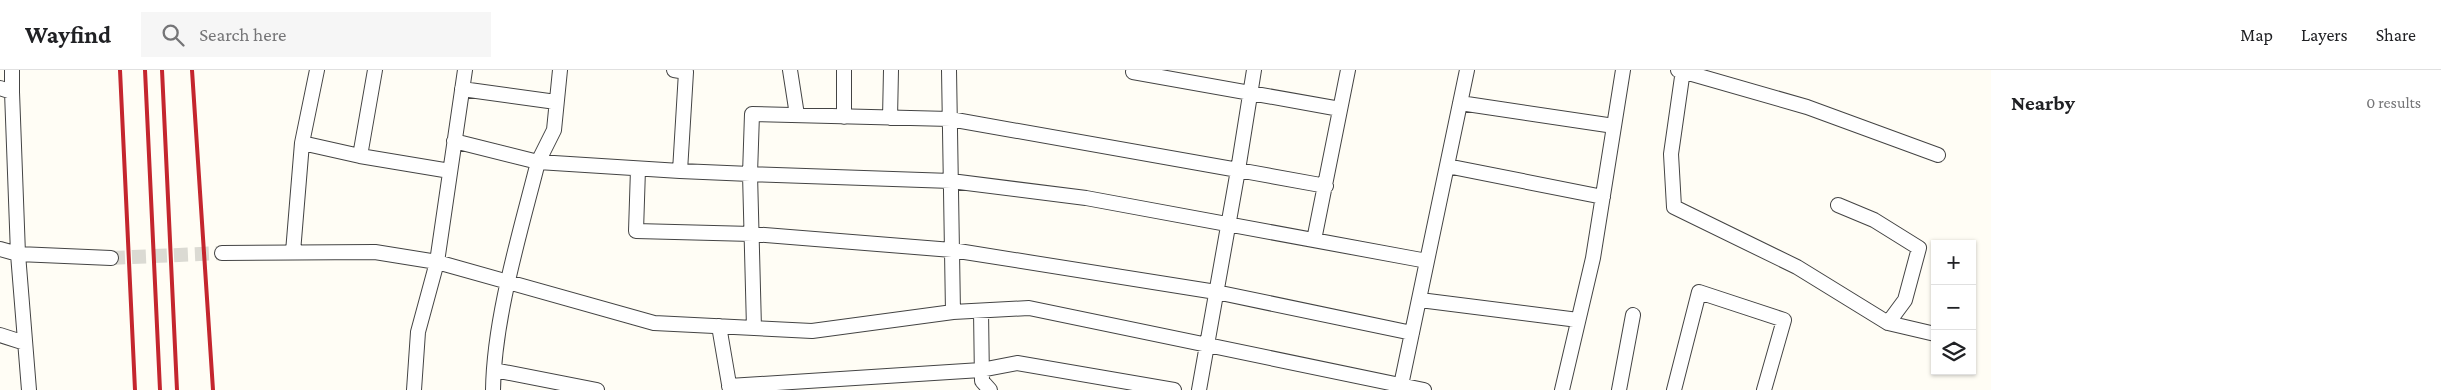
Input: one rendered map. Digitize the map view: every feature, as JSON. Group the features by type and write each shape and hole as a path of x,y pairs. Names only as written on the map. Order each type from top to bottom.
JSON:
{"street":[{"path":"12,70 6,90 14,160 18,254 29,390"},
{"path":"293,252 302,144 317,70"},
{"path":"360,156 376,70"},
{"path":"414,390 418,332 437,262 465,70"},
{"path":"493,390 494,370 508,283 538,162 554,130 560,70"},
{"path":"674,70 686,72 680,172"},
{"path":"790,70 797,115"},
{"path":"844,70 844,117"},
{"path":"890,118 891,70"},
{"path":"949,70 953,312"},
{"path":"1199,390 1254,70"},
{"path":"1314,240 1348,70"},
{"path":"1401,388 1467,70"},
{"path":"1562,390 1593,258 1623,70"},
{"path":"1931,333 1888,323 1797,267 1674,207 1671,154 1681,71 1807,107 1938,155"},
{"path":"1132,72 1340,109"},
{"path":"462,89 556,102"},
{"path":"1460,103 1614,126"},
{"path":"754,328 750,174 752,114 950,119 1326,186"},
{"path":"454,141 538,162 680,172 951,181 1086,198 1427,261"},
{"path":"302,144 450,171"},
{"path":"0,156 14,160"},
{"path":"1447,166 1603,197"},
{"path":"638,169 636,232 752,234 952,250 1216,292 1412,333"},
{"path":"1838,205 1874,220 1919,248 1905,300 1888,323"},
{"path":"0,249 18,254 111,258"},
{"path":"222,253 375,252 437,262 654,323 812,331 953,312 1028,308 1401,388 1424,390"},
{"path":"1674,390 1699,292 1784,320 1764,390"},
{"path":"1420,300 1578,320"},
{"path":"981,311 982,381 990,390"},
{"path":"1619,390 1633,315"},
{"path":"719,326 729,388 981,370 1017,363 1174,390"},
{"path":"0,335 26,343"},
{"path":"494,370 597,390"}],"tunnel":[{"path":"111,258 222,253"}],"railway":[{"path":"120,70 135,390"},
{"path":"145,70 160,390"},
{"path":"162,70 177,390"},
{"path":"192,70 213,390"}]}
